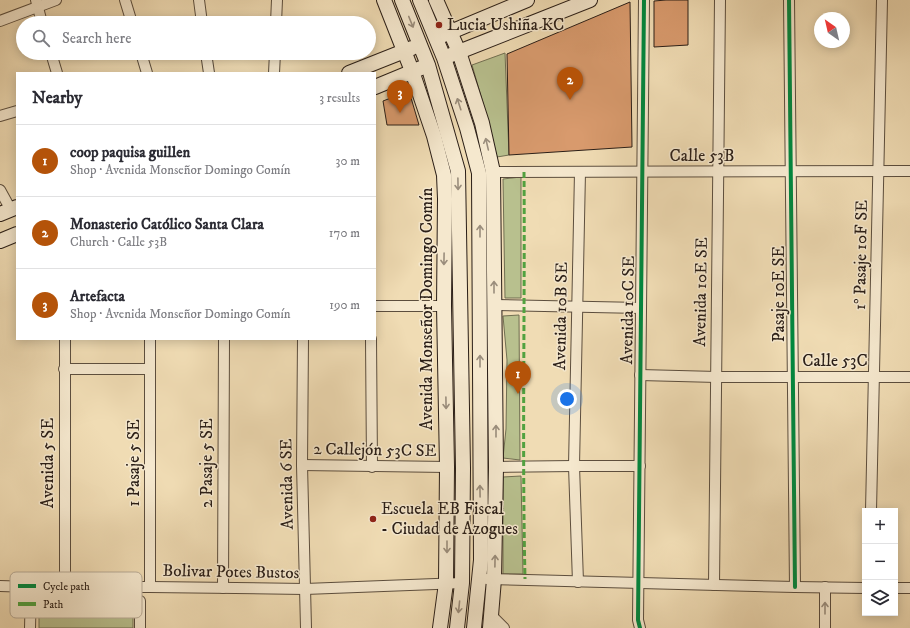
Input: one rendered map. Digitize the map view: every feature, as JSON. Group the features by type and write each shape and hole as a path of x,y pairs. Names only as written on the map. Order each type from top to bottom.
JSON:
{"main road":[{"name":"Avenida Monseñor Domingo Comín","path":"384,0 412,71 434,136 444,175 444,306 447,467 446,583 440,628"},
{"name":"Avenida Monseñor Domingo Comín","path":"402,0 428,65 458,171 463,468 462,583 457,628"},
{"path":"420,0 444,58 467,128 479,173 481,560 474,628"},
{"path":"436,0 459,52 482,123 494,172 496,467 494,579 491,622"},
{"path":"352,72 450,32 503,5 528,0"},
{"path":"376,87 590,0"},
{"path":"0,241 16,234"},
{"path":"480,264 494,264"}],"street":[{"path":"0,21 37,3 56,0"},
{"path":"125,0 130,16"},
{"path":"199,0 201,16"},
{"name":"Avenida 10C SE","path":"639,624 638,583 644,0"},
{"name":"Avenida 10E SE","path":"714,585 720,0"},
{"name":"Pasaje 10E SE","path":"789,0 794,587"},
{"name":"1° Pasaje 10F SE","path":"871,508 882,0"},
{"path":"277,16 279,1"},
{"path":"37,3 40,16"},
{"path":"53,60 57,72"},
{"path":"143,60 147,72"},
{"path":"207,60 209,72"},
{"path":"274,72 275,60"},
{"path":"0,116 16,111"},
{"name":"Calle 53B","path":"494,172 910,171"},
{"name":"Avenida 10B SE","path":"578,582 574,466 580,172"},
{"path":"0,190 9,210"},
{"path":"495,305 641,308"},
{"path":"376,306 444,306"},
{"name":"Avenida 5 SE","path":"64,340 65,572"},
{"name":"1 Pasaje 5 SE","path":"150,340 150,587"},
{"name":"2 Pasaje 5 SE","path":"223,588 224,340"},
{"name":"Avenida 6 SE","path":"303,340 302,466 306,628"},
{"path":"371,340 372,467"},
{"path":"64,369 150,369"},
{"name":"Calle 53C","path":"640,375 874,378 910,377"},
{"name":"2 Callejón 53C SE","path":"302,466 447,467"},
{"path":"496,467 640,466"},
{"path":"480,579 862,588"},
{"name":"Bolivar Potes Bustos","path":"142,587 305,589 462,583"},
{"name":"Bolivar Potes Bustos","path":"0,586 10,586"},
{"path":"825,588 825,628"},
{"path":"898,588 910,588"},
{"path":"491,622 504,628"}],"green space":[{"path":"505,53 509,155 497,157 472,65"},
{"path":"521,177 521,298 505,298 503,179"},
{"path":"519,315 520,460 503,458 506,429 507,360 503,316"},
{"path":"521,476 523,574 503,574 503,477"},
{"path":"39,618 133,618 133,628 39,628"}],"building":[{"path":"688,0 688,45 654,47 654,1"},
{"path":"630,2 632,147 509,155 507,54"},
{"path":"409,91 419,125 387,125 383,101"}],"marked path":[{"path":"524,172 525,579"}],"cycle path":[{"path":"640,628 638,620 644,0"},
{"path":"789,0 795,587"}],"place":[{"name":"Lucia Ushiña KC","path":"439,25"},
{"name":"Monasterio Católico Santa Clara","path":"570,100"},
{"name":"Artefacta","path":"400,113"},
{"name":"coop paquisa guillen","path":"518,394"},
{"name":"Escuela EB Fiscal - Ciudad de Azogues","path":"373,519"}]}
